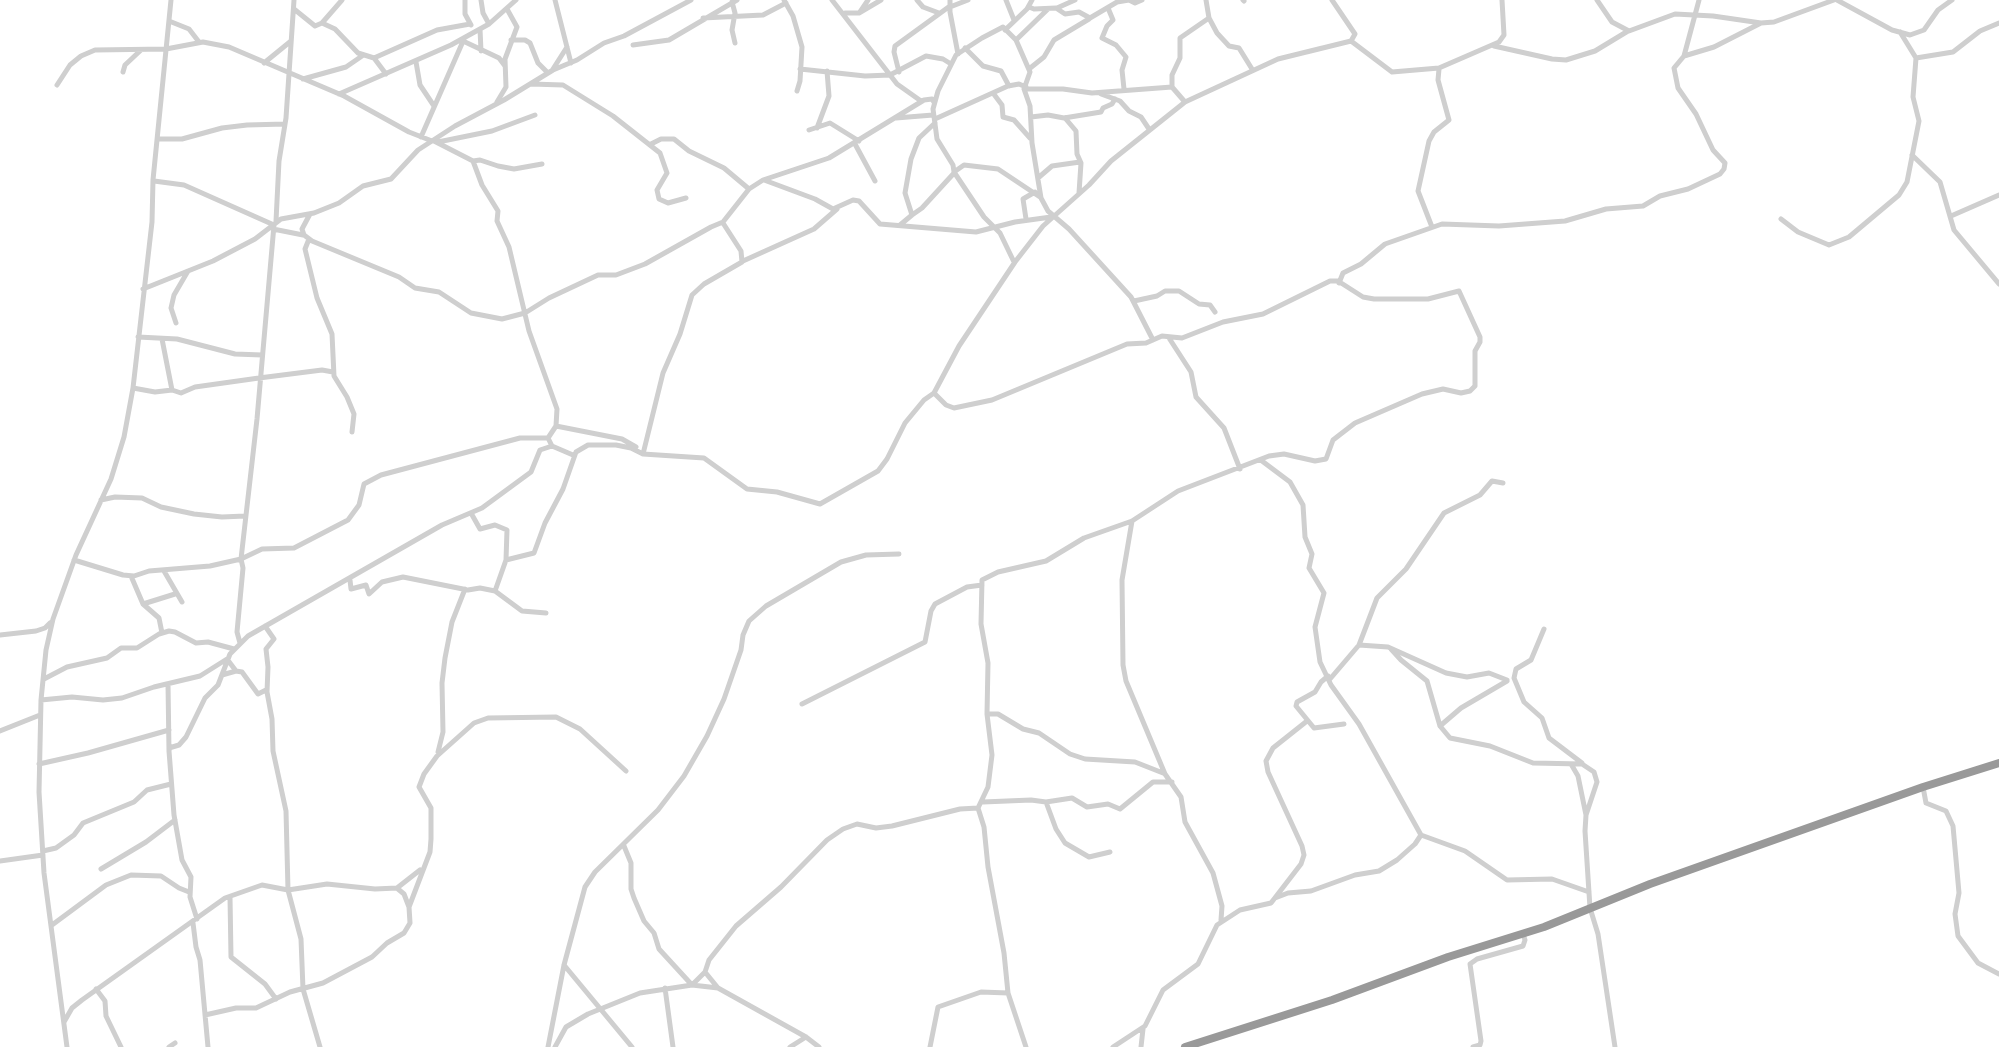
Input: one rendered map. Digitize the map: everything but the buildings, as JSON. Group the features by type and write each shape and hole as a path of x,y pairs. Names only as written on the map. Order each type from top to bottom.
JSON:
{"highway":[{"path":"1185,1047 1209,1043 1448,957 1523,934 1650,884 1999,763"}],"street":[{"path":"67,1047 43,853 39,764 41,700 53,619 74,560 116,465 133,388 152,222 153,180 171,0"},
{"path":"240,643 237,632 243,568 241,559 256,431 294,0"},
{"path":"294,9 312,26 322,23 342,0"},
{"path":"465,0 464,10 470,24 482,37 481,51"},
{"path":"481,0 489,24"},
{"path":"555,0 571,63"},
{"path":"143,289 255,239 275,225 339,203 363,186 391,179 418,150 455,126 604,43 624,36 691,0"},
{"path":"832,0 890,75 921,101"},
{"path":"859,13 868,0"},
{"path":"844,13 859,13 881,0"},
{"path":"917,0 923,7 939,13"},
{"path":"899,72 895,46 950,4 968,0"},
{"path":"1006,0 1014,20"},
{"path":"1005,30 1030,3 1034,9 1052,8 1075,0"},
{"path":"1106,0 1112,4"},
{"path":"1029,69 1044,57 1054,40 1112,4 1142,0"},
{"path":"1206,0 1217,33 1229,46 1241,49 1252,69"},
{"path":"1185,102 1172,87 1172,75 1180,58 1180,38 1209,14 1213,0"},
{"path":"506,560 534,553 548,516 563,489 573,455 582,447 624,446 643,454 704,458 747,489 777,492 820,504 878,471 905,423 934,393 959,346 1043,226 1111,161 1185,102 1278,59 1351,41 1355,34 1332,0"},
{"path":"1351,41 1392,72 1439,68 1494,46 1504,35 1502,0"},
{"path":"1597,0 1612,22 1629,31"},
{"path":"1339,284 1343,273 1361,264 1385,244 1442,224 1499,226 1565,221 1606,209 1643,206 1660,196 1688,189 1720,174 1725,163 1713,150 1700,120 1675,83 1674,68 1684,56 1699,0"},
{"path":"1684,56 1714,47 1761,23 1784,19 1836,0 1855,4 1910,35 1920,32 1938,10 1952,0"},
{"path":"633,45 669,40 734,1 732,30 735,43"},
{"path":"703,18 766,15 785,2 801,42 797,91"},
{"path":"338,94 464,39 489,24 510,3 517,27 505,66 506,87 497,102"},
{"path":"950,4 958,54"},
{"path":"1112,4 1113,20 1102,38 1116,45 1126,57 1122,70 1124,89"},
{"path":"1052,8 1063,13 1081,12 1090,18"},
{"path":"1016,40 1052,8"},
{"path":"1494,46 1566,60 1595,51 1629,31 1671,14 1761,23"},
{"path":"169,21 189,29 200,42"},
{"path":"322,23 335,29 362,56 374,58 437,30 470,24"},
{"path":"1916,58 1953,52 1980,31 1999,23"},
{"path":"1015,262 1000,233 966,192 937,139 934,102 958,54 1003,27 1016,40 1031,75 1025,88 1041,198"},
{"path":"1781,219 1798,232 1826,244 1845,239 1899,195 1907,182 1919,121 1913,97 1916,58 1900,32"},
{"path":"464,39 481,51 499,58 505,66"},
{"path":"421,137 464,39"},
{"path":"264,63 291,40"},
{"path":"511,40 530,43 538,63 550,72"},
{"path":"57,85 70,65 86,53 115,48 166,49 200,42 229,47 338,94 421,137 468,156 498,211 497,222 507,240 537,355 546,372 550,394 557,409 559,418 548,438"},
{"path":"165,61 179,46"},
{"path":"550,72 567,47"},
{"path":"965,48 983,66 1001,71 1009,86"},
{"path":"123,72 125,65 141,50"},
{"path":"302,79 346,67 362,56"},
{"path":"800,69 865,76 899,72 921,57 943,59 951,64"},
{"path":"374,58 386,74"},
{"path":"416,62 420,85 434,106"},
{"path":"1432,227 1418,191 1419,175 1429,141 1434,132 1449,120 1438,80 1439,68"},
{"path":"817,128 829,97 827,71"},
{"path":"531,84 563,85 613,116 660,153 667,173 657,190 658,197 668,203 686,198"},
{"path":"895,118 935,119 1019,84 1025,88 1063,89 1115,99 1141,117 1149,129"},
{"path":"1092,93 1172,87"},
{"path":"993,93 1002,105 1003,117 1014,120 1031,140"},
{"path":"153,180 184,185 399,277 415,288 439,292 471,313 499,320 525,313 593,277 616,275 645,264 723,222 749,189 763,180 782,171 823,161 921,101 932,99 934,102"},
{"path":"1031,117 1048,115 1064,118 1101,112 1115,99"},
{"path":"434,141 492,131 535,115"},
{"path":"1064,118 1075,128 1080,162 1079,193"},
{"path":"912,215 905,193 909,163 919,138 935,119"},
{"path":"809,130 830,123 857,142 875,181"},
{"path":"159,139 182,139 247,125 285,124"},
{"path":"651,144 661,139 674,139 689,151 724,168 749,189"},
{"path":"1911,154 1942,185 1954,230 1999,284"},
{"path":"473,161 480,160 511,169 542,164"},
{"path":"1037,179 1052,166 1080,162"},
{"path":"900,225 919,211 964,165 998,169 1041,198 1053,217 1069,229 1134,301 1153,340"},
{"path":"763,180 837,209"},
{"path":"1026,219 1023,199 1035,192"},
{"path":"1951,216 1999,195"},
{"path":"643,454 663,373 692,295 704,284 742,262 814,229 837,209 857,200 878,224 976,232 1026,219 1053,217"},
{"path":"310,214 303,226 305,246 317,298 332,334 333,372 351,404 352,432"},
{"path":"723,222 741,251 742,262"},
{"path":"176,323 171,308 174,295 188,271"},
{"path":"692,985 705,972 709,960 736,926 837,833 854,825 879,828 960,809 978,808 983,802 992,755 987,714 989,673 981,624 982,580 992,574 1046,561 1084,538 1132,521 1178,491 1279,454 1315,461 1326,459 1333,440 1359,420 1433,391 1467,392 1475,386 1475,351 1480,337 1460,292 1428,299 1384,300 1363,297 1334,281 1324,283 1263,314 1223,322 1182,338 1162,336 1127,344 983,403 954,408 934,393"},
{"path":"1134,301 1169,290 1179,291 1199,304 1210,305 1215,312"},
{"path":"138,337 177,339 235,354 262,355"},
{"path":"1169,338 1191,372 1196,397 1224,428 1240,469"},
{"path":"162,339 172,390"},
{"path":"133,388 181,393 191,388 259,378 322,370 333,372"},
{"path":"556,426 622,439 643,454"},
{"path":"74,560 131,576 149,571 210,566 241,559 262,549 294,548 351,517 359,505 364,484 381,475 520,438 548,438"},
{"path":"548,438 552,446 573,455"},
{"path":"169,748 180,744 186,737 203,702 217,687 227,659 240,643 442,525 471,513 518,483 533,468 537,452 552,446"},
{"path":"1262,461 1274,467 1294,487 1303,505 1305,537 1312,554 1309,568 1324,590 1325,599 1318,610 1315,632 1319,659 1421,835 1465,851 1507,880 1552,879 1589,892"},
{"path":"1344,724 1317,729 1307,721 1297,704 1313,694 1359,645 1377,598 1406,569 1444,513 1480,495 1492,481 1503,483"},
{"path":"101,500 142,498 161,507 194,514 245,516"},
{"path":"471,513 480,529 495,525 507,530 506,560 495,591"},
{"path":"1132,521 1122,580 1126,681 1165,774 1183,803 1185,822 1218,887 1223,912 1221,921"},
{"path":"548,1047 564,965 585,887 595,872 670,796 724,699 743,635 755,615 841,562 866,555 899,554"},
{"path":"164,571 182,602"},
{"path":"131,576 143,604 159,618 162,633"},
{"path":"350,579 351,589 366,585 369,594 382,582 403,577 465,589 480,588 495,591 522,611 546,613"},
{"path":"802,704 925,642 935,604 967,587 982,585"},
{"path":"409,907 430,852 432,812 419,787 437,756 443,732 445,658 452,622 465,589"},
{"path":"143,604 175,594"},
{"path":"0,635 41,630 53,619"},
{"path":"265,626 274,639 266,649 266,690 272,719 273,751 287,816 288,890 301,939 303,989 320,1047"},
{"path":"1544,629 1531,660 1514,671 1515,682 1524,702 1543,720 1549,738 1593,770 1597,778 1586,815"},
{"path":"43,680 67,667 107,658 121,648 137,648 162,633 173,631 196,643 208,642 234,649"},
{"path":"1359,645 1391,649 1442,672 1467,677 1489,673 1515,682"},
{"path":"1391,649 1427,681 1440,726 1450,738 1490,746 1533,763 1582,764"},
{"path":"227,659 236,671 244,674 258,694 266,690"},
{"path":"41,700 72,697 114,699 207,673 227,659"},
{"path":"222,675 236,671"},
{"path":"1440,726 1461,708 1507,680"},
{"path":"168,684 175,820 182,860 191,877 190,892 209,1046"},
{"path":"987,714 998,714 1023,729 1039,733 1070,754 1085,759 1135,762 1165,774"},
{"path":"0,731 40,715"},
{"path":"437,756 468,728 484,719 549,716 580,729 626,771"},
{"path":"1141,1047 1143,1029 1163,990 1198,964 1211,933 1221,921 1247,908 1268,905 1301,864 1304,852 1296,828 1268,772 1266,761 1273,748 1307,721"},
{"path":"39,764 169,730"},
{"path":"1571,763 1578,776 1586,815 1590,908 1598,934 1615,1047"},
{"path":"983,802 1046,802 1072,798 1085,807 1108,804 1120,809 1150,784 1172,782"},
{"path":"0,861 56,848 74,835 83,823 134,802 147,790 171,784"},
{"path":"1923,787 1924,800 1946,811 1953,826 1959,893 1955,914 1958,936 1978,963 1999,974"},
{"path":"1046,802 1058,834 1065,843 1089,857 1110,852"},
{"path":"978,808 984,827 1008,993 1026,1047"},
{"path":"101,869 175,820"},
{"path":"1274,898 1311,891 1355,875 1379,871 1397,860 1421,835"},
{"path":"624,846 631,863 631,889 644,921 654,933 663,954 692,985"},
{"path":"64,1023 72,1008 96,989 230,896 262,885 288,890 327,884 397,888 423,867"},
{"path":"51,925 106,885 131,875 161,876 190,892"},
{"path":"205,1015 236,1008 256,1008 290,992 323,983 372,957 400,936 410,923 409,907 404,894 397,888"},
{"path":"230,896 231,957 265,984 276,999"},
{"path":"1473,1047 1480,1045 1481,1041 1470,964 1477,959 1523,946 1523,934"},
{"path":"564,965 632,1047"},
{"path":"705,972 718,988 819,1047"},
{"path":"555,1047 572,1023 640,993 692,985 718,988"},
{"path":"665,988 673,1047"},
{"path":"96,989 105,1001 106,1016 121,1047"},
{"path":"930,1047 938,1007 977,993 1008,993"},
{"path":"1113,1047 1143,1029"},
{"path":"790,1047 806,1037"}]}
